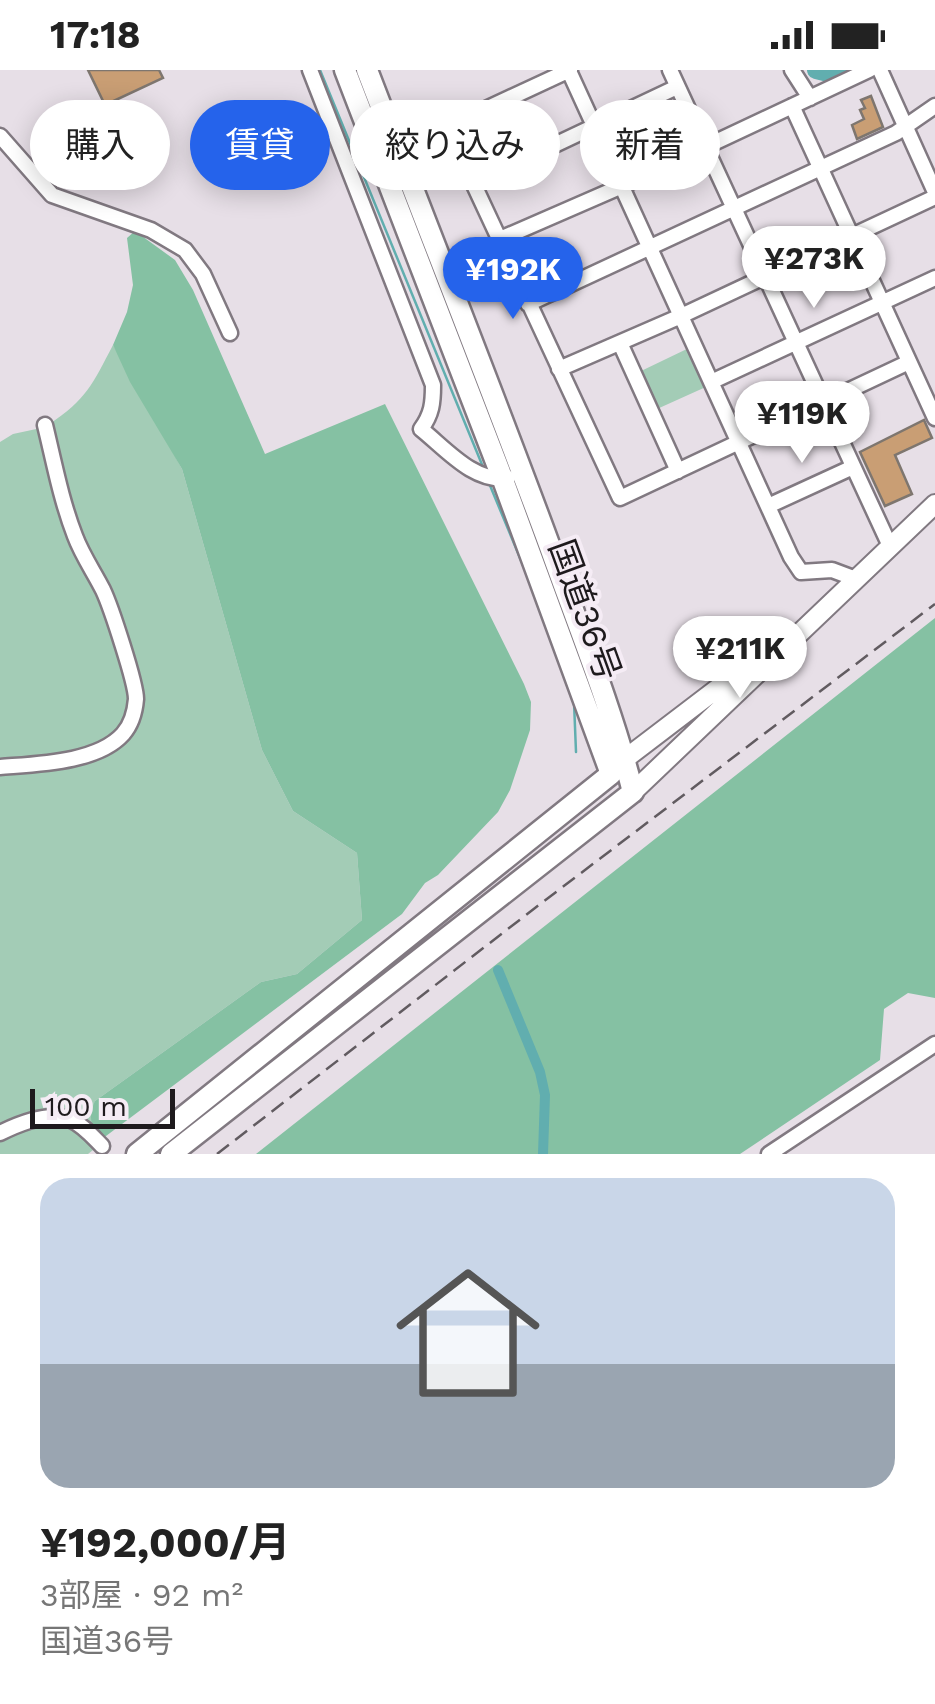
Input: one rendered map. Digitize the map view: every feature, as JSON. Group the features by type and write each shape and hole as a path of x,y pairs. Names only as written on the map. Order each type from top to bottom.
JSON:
{"highway":[{"name":"国道36号","path":"345,70 513,476"},
{"name":"国道36号","path":"367,70 618,767"},
{"path":"138,1154 618,767 633,792 171,1154"}],"main road":[{"path":"633,792 935,504"},
{"path":"618,767 840,594"}],"street":[{"path":"310,70 433,385 430,418 421,429 477,474 513,476"},
{"path":"504,100 570,70 583,100"},
{"path":"670,70 684,100"},
{"path":"792,70 810,98"},
{"path":"720,140 869,70"},
{"path":"559,369 682,316 935,195 880,70"},
{"path":"650,100 678,87"},
{"path":"792,106 935,418"},
{"path":"528,304 896,133 935,106"},
{"path":"0,136 52,195 152,230 185,250 203,274 230,333"},
{"path":"720,179 890,546"},
{"path":"477,190 620,498 909,362"},
{"path":"500,239 613,190"},
{"path":"624,190 791,557 801,572 832,570 856,579"},
{"path":"711,382 935,278"},
{"path":"620,343 678,471"},
{"path":"0,767 77,758 111,743 130,724 136,695 104,594 66,513 44,425"},
{"path":"768,506 853,467"},
{"path":"769,1154 935,1044"},
{"path":"0,1133 55,1116 83,1128 99,1148"}],"green space":[{"path":"135,231 175,260 193,290 265,454 385,404 524,684 531,702 530,730 510,790 498,812 438,875 425,883 402,914 102,1139 91,1121 95,1101 261,982 297,974 362,920 357,853 293,811 262,750 182,469 130,382 113,345 133,285 127,238"},
{"path":"113,345 182,469 262,750 293,811 357,853 362,920 297,974 261,982 95,1101 93,1129 75,1118 0,1130 0,770 111,746 139,704 79,537 48,425 87,390"},
{"path":"691,347 708,386 657,409 639,372"},
{"path":"41,428 133,691 123,732 79,755 0,764 0,442 13,434"},
{"path":"935,618 935,998 908,993 884,1009 880,1060 740,1154 256,1154"},
{"path":"57,1120 78,1132 93,1150 88,1154 0,1154 0,1139"}],"building":[{"path":"88,70 159,70 163,78 116,100 103,100"},
{"path":"871,96 883,127 857,139 852,125 864,119 861,100"},
{"path":"924,420 932,438 895,455 912,494 885,506 860,452"}],"waterway":[{"path":"320,70 483,467"},
{"path":"816,70 844,70"},
{"path":"489,483 530,582"},
{"path":"574,702 576,752"},
{"path":"498,970 540,1072 545,1095 543,1154"}],"railway":[{"path":"217,1154 935,604"}]}
